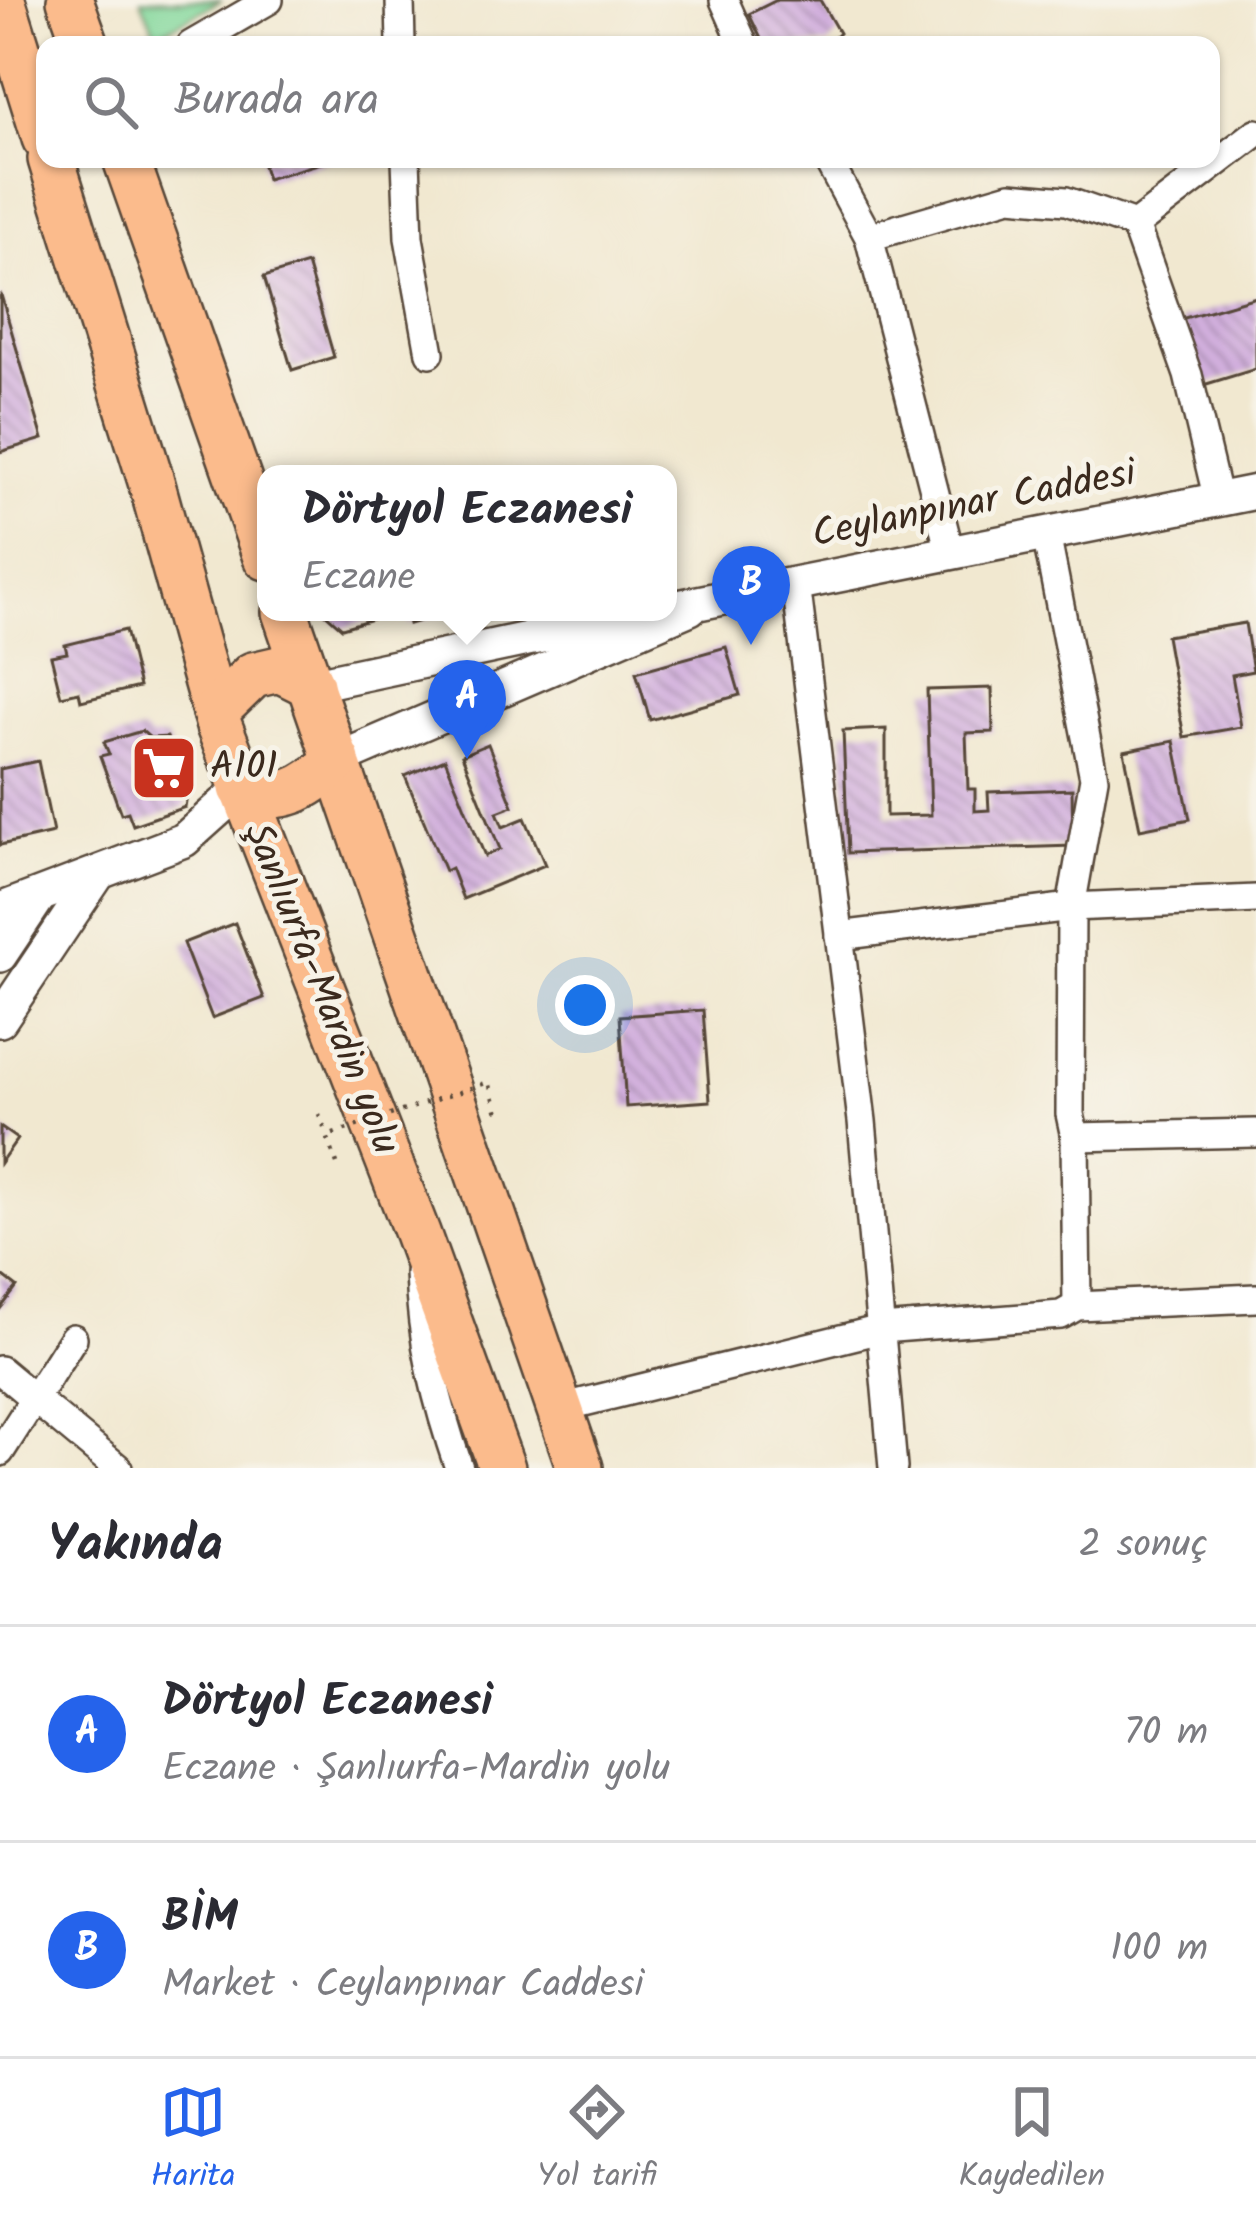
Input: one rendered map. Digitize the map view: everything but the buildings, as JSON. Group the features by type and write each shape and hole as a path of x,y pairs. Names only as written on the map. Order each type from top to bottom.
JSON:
{"highway":[{"path":"2,0 36,109"},
{"path":"70,0 83,36"},
{"name":"Şanlıurfa-Mardin yolu","path":"55,168 151,481 215,712 417,1233 502,1468"},
{"path":"129,168 257,531"},
{"path":"288,621 580,1468"},
{"path":"215,712 254,675 279,669 311,685"},
{"path":"242,788 260,796 286,796 317,780 337,760"}],"street":[{"path":"207,36 269,0"},
{"path":"400,0 401,36"},
{"path":"724,0 740,36"},
{"path":"1220,160 1256,133"},
{"path":"406,168 409,238 430,353"},
{"path":"832,168 869,238 950,552"},
{"path":"1135,225 1210,168"},
{"path":"869,238 1010,196 1066,201 1135,225"},
{"path":"1135,225 1189,375 1218,500"},
{"name":"Ceylanpınar Caddesi","path":"709,600 1256,492"},
{"path":"1046,534 1094,778 1071,907 1070,1114 1076,1137 1077,1306"},
{"path":"796,583 839,936 893,1468"},
{"path":"677,607 709,600"},
{"path":"677,614 709,600"},
{"path":"311,685 612,621"},
{"path":"337,760 660,621"},
{"path":"0,910 184,840 242,788"},
{"path":"0,1020 96,877"},
{"path":"0,955 38,898"},
{"path":"839,936 1071,907 1256,899"},
{"path":"1076,1137 1256,1133"},
{"path":"417,1233 420,1320 439,1409 459,1468"},
{"path":"560,1408 880,1329 1060,1315 1077,1306 1256,1298"},
{"path":"0,1452 73,1338"},
{"path":"0,1370 118,1468"}],"path":[{"path":"327,1136 489,1082 499,1116"},
{"path":"319,1114 337,1164"}],"green space":[{"path":"141,0 222,0 156,35"}],"place":[{"name":"BİM","path":"751,645"},
{"name":"Dörtyol Eczanesi","path":"467,759"},
{"name":"A101","path":"164,768"}]}
